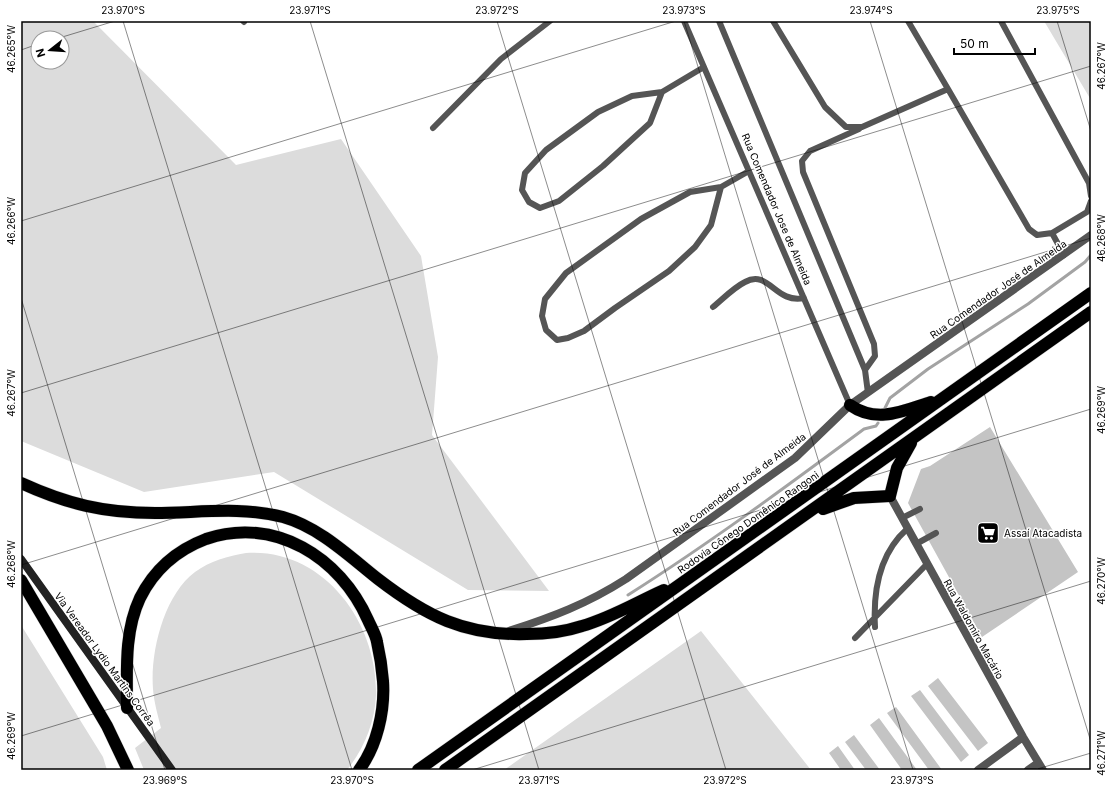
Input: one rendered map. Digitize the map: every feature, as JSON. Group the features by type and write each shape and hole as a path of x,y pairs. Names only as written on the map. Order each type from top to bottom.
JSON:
{"highway":[{"name":"Rodovia Cônego Domênico Rangoni","path":"418,770 1091,293"},
{"path":"445,770 1091,312"},
{"path":"850,405 865,414 888,415 944,398"},
{"path":"805,516 854,498 890,496 897,468 914,438"},
{"path":"21,483 47,495 90,508 154,513 249,512 284,517 297,522 324,537 401,596 430,614 460,626 498,635 552,633 582,627 606,618 689,579"},
{"path":"126,708 127,648 133,616 146,587 163,565 173,556 187,548 214,537 244,533 277,537 296,544 315,554 331,567 346,583 363,609 377,641 384,694 380,720 372,745 359,770"},
{"path":"21,580 107,726 128,770"}],"main road":[{"name":"Via Vereador Lydio Martins Corrêa","path":"21,559 126,708 172,770"}],"street":[{"name":"Rua Comendador José de Almeida","path":"498,635 571,610 620,583 795,458 850,405 1091,235"},
{"name":"Rua Waldomiro Macário","path":"890,496 1023,737 1041,766"},
{"path":"978,770 1023,737"},
{"path":"1028,770 1041,766"}],"lane":[{"path":"433,128 501,59 550,21"},
{"name":"Rua Comendador Jose de Almeida","path":"684,21 850,405"},
{"path":"719,21 865,370 868,393"},
{"path":"773,21 825,107 846,127 862,127"},
{"path":"908,21 1029,229 1037,235 1052,233 1087,212 1091,201"},
{"path":"1002,21 1089,183 1091,196"},
{"path":"662,92 650,123 603,166 559,201 540,208 529,202 522,190 525,173 546,150 598,112 632,96 662,92 704,67"},
{"path":"865,370 876,356 874,344 803,172 802,161 810,151 948,89"},
{"path":"721,187 710,225 695,247 669,271 614,308 584,331 568,338 556,340 546,330 542,316 545,299 566,273 641,219 690,192 721,187 749,171"},
{"path":"1052,233 1064,255"},
{"path":"712,307 745,281 758,279 768,283 786,298 794,300 804,298"},
{"path":"902,518 920,509"},
{"path":"875,627 874,609 883,564 890,548 907,529"},
{"path":"916,544 936,534"},
{"path":"855,638 874,620 918,571 927,564"}],"shaded area":[{"path":"21,21 93,21 236,165 341,139 421,256 438,357 432,435 549,591 468,590 274,472 144,492 21,441"},
{"path":"1044,21 1091,21 1091,100"},
{"path":"246,553 274,555 299,563 321,576 341,595 356,617 367,641 374,668 376,695 368,735 359,753 347,770 144,770 135,748 161,728 154,699 153,674 157,642 167,609 184,582 195,572 219,560"},
{"path":"21,625 103,757 107,770 21,770"},
{"path":"701,631 811,770 504,770"}],"building":[{"path":"990,427 1078,572 982,637 908,503 921,469 930,466"},
{"path":"938,678 988,743 978,751 928,686"},
{"path":"920,690 969,755 961,762 911,696"},
{"path":"896,707 942,770 929,770 887,713"},
{"path":"879,718 917,770 902,770 870,725"},
{"path":"854,735 880,770 866,770 845,742"},
{"path":"838,746 855,770 841,770 829,753"}],"waterway":[{"path":"885,408 890,398 928,369 1028,304 1085,262 1091,255"},
{"path":"628,595 718,535 864,429 876,426 878,423"}],"place":[{"name":"Assaí Atacadista","path":"988,533"}]}
